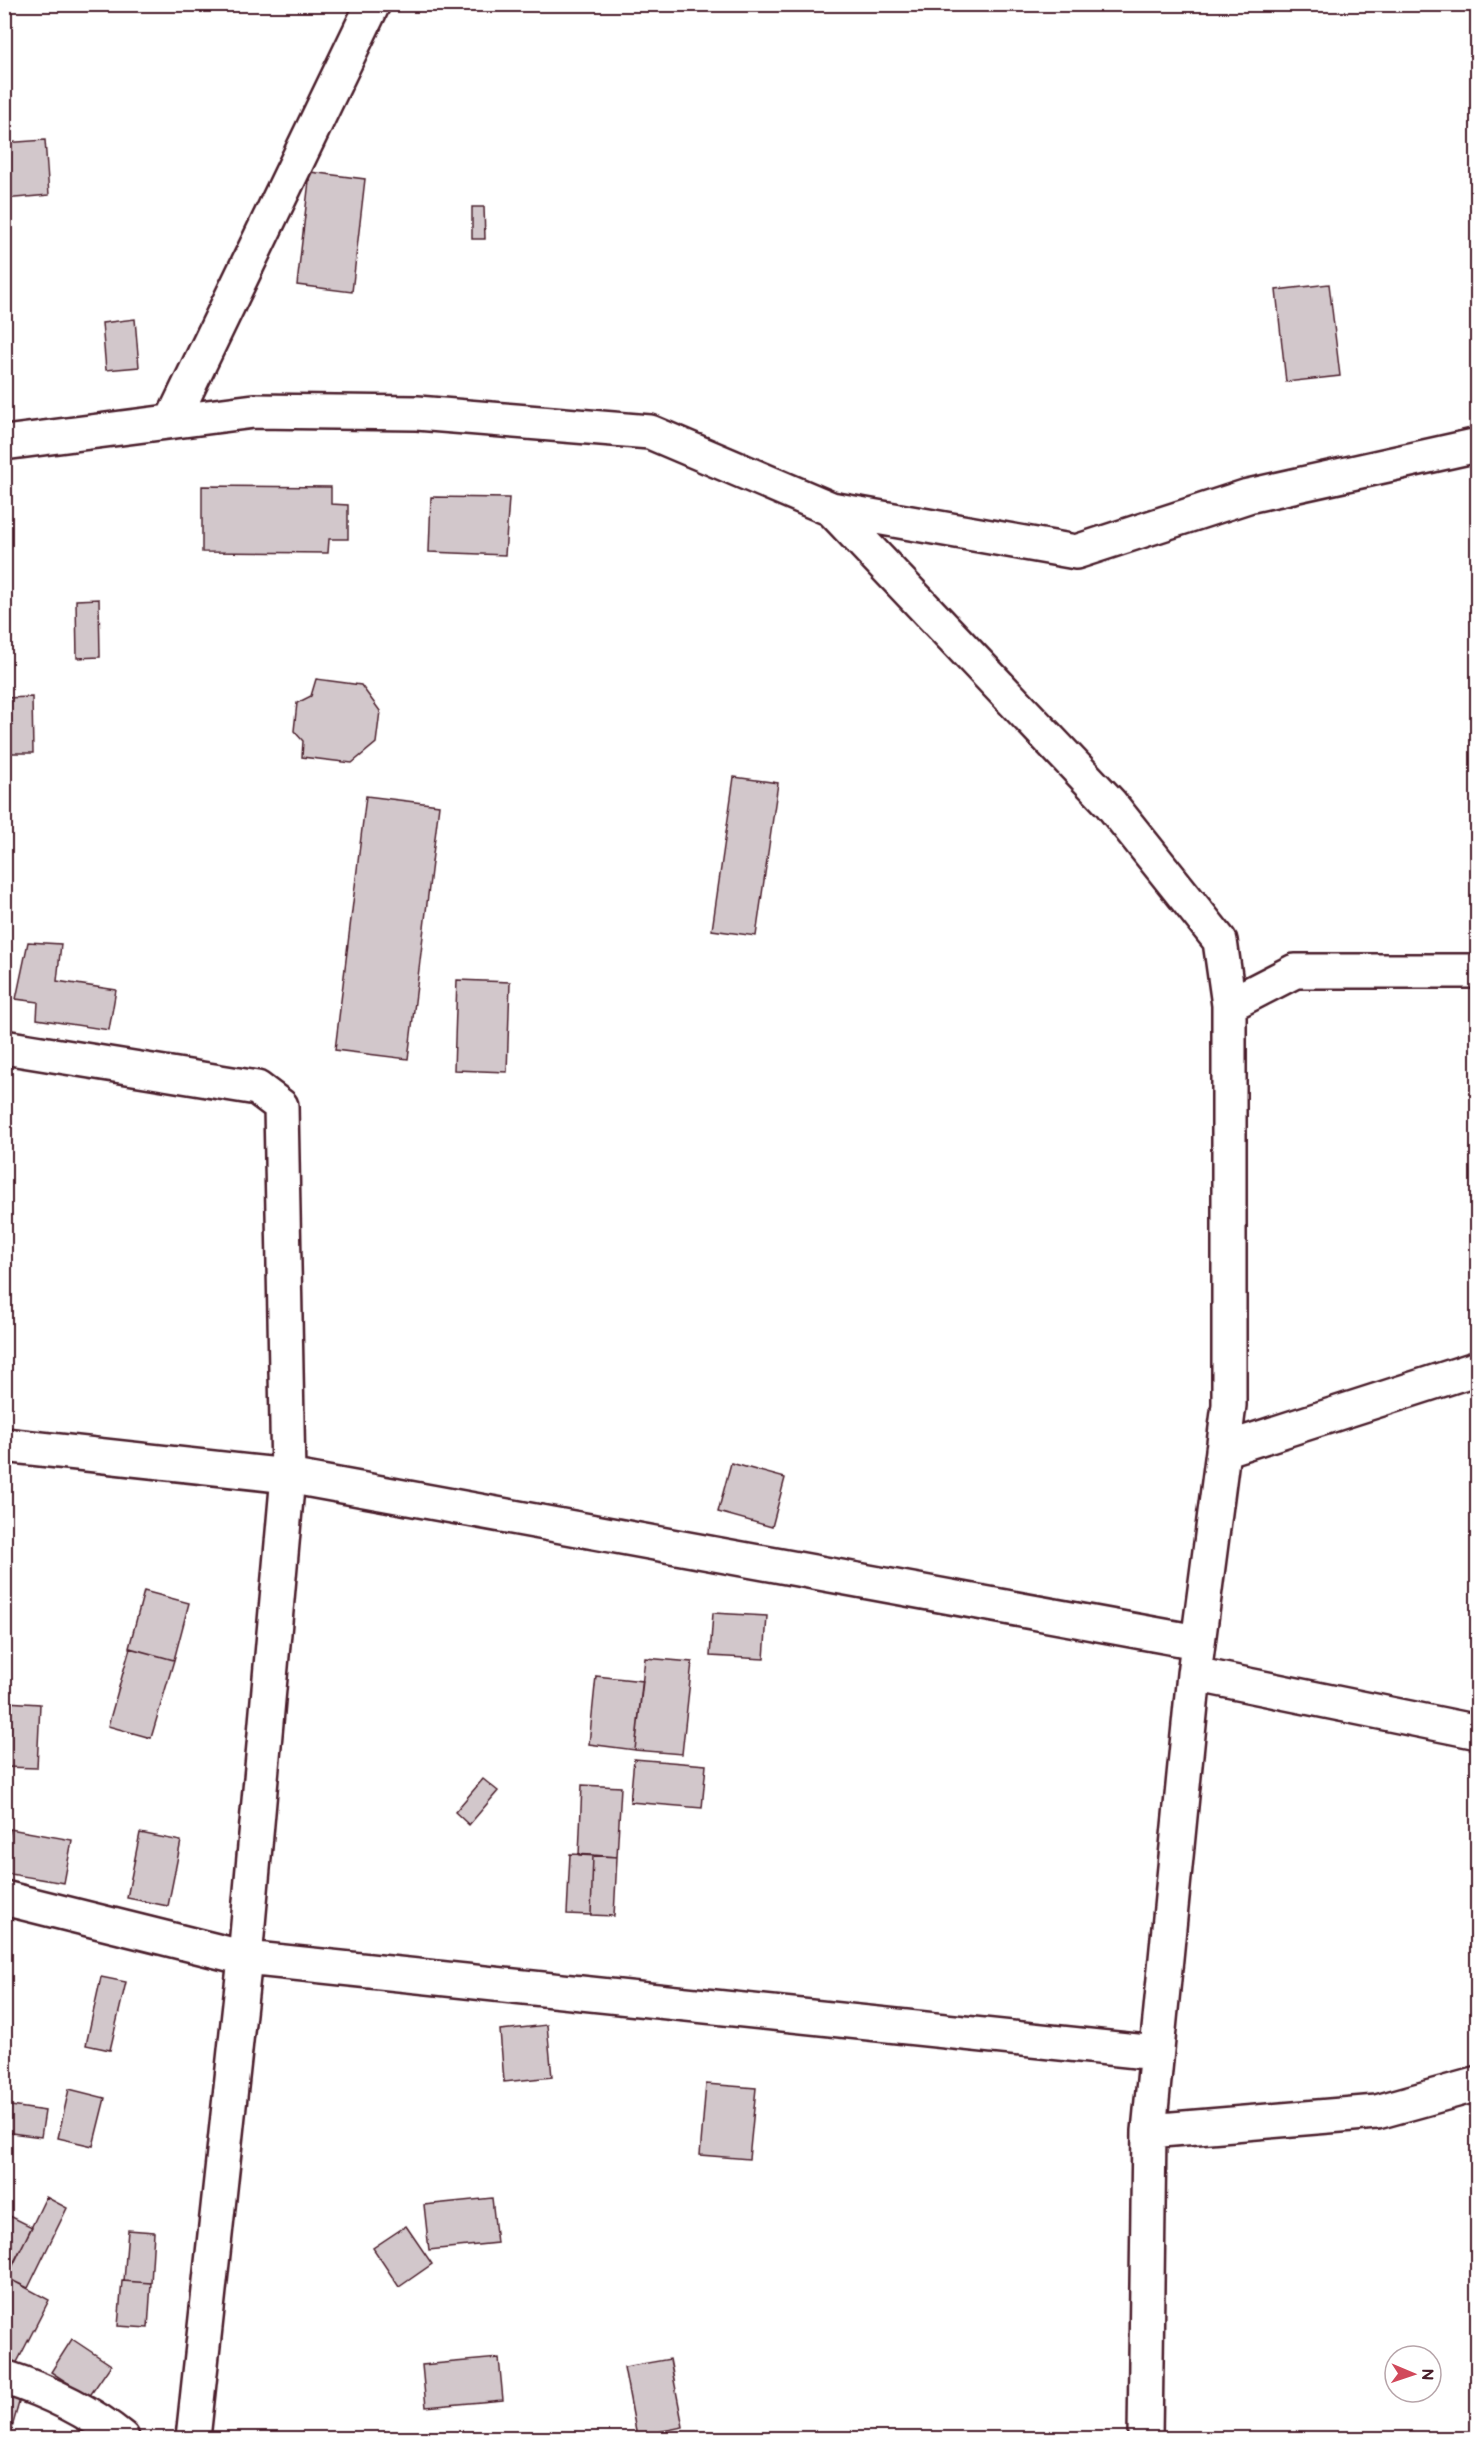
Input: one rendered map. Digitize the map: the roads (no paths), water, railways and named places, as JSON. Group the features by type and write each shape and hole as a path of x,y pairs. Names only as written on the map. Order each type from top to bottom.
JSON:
{"street":[{"path":"172,421 373,4"},
{"path":"4,443 254,411 417,413 650,432 831,509 1076,552 1248,496 1478,445"},
{"path":"831,509 1102,794 1220,941 1228,1005 1229,1405 1197,1642 1149,2131 1145,2439"},
{"path":"1228,1005 1295,971 1478,971"},
{"path":"4,1047 258,1088 281,1106 288,1476 245,1958 193,2439"},
{"path":"1223,1450 1478,1368"},
{"path":"4,1445 288,1476 1197,1642"},
{"path":"1194,1674 1478,1732"},
{"path":"4,1898 245,1958 1156,2053"},
{"path":"1149,2131 1377,2112 1478,2084"},
{"path":"4,2377 54,2395 100,2420 122,2439"}]}
